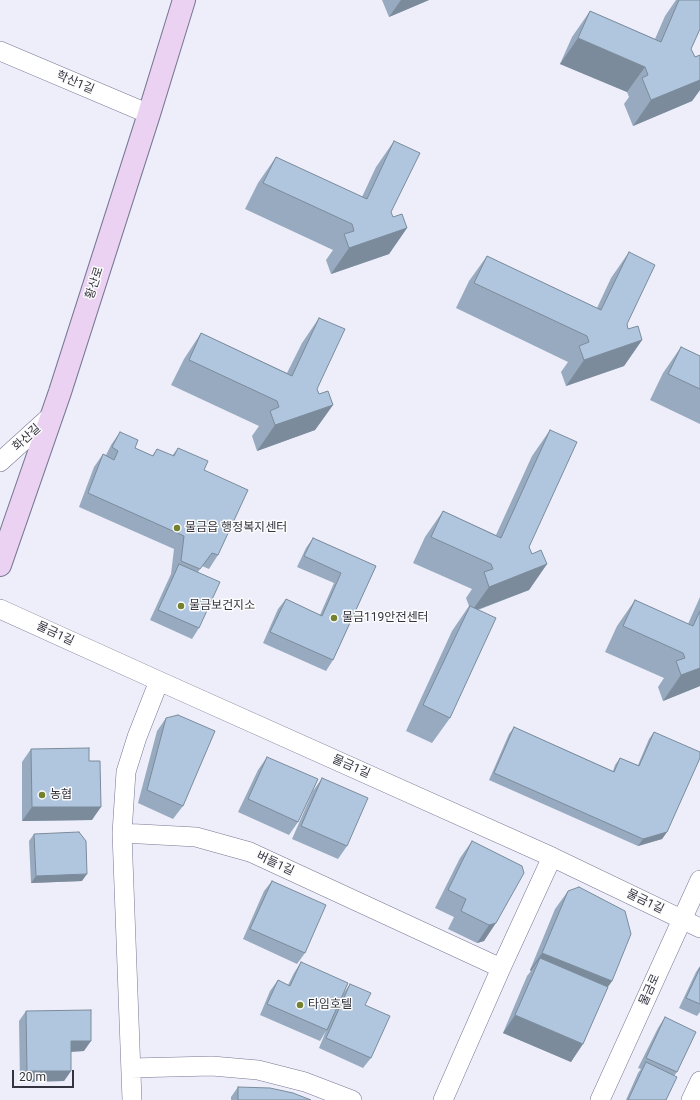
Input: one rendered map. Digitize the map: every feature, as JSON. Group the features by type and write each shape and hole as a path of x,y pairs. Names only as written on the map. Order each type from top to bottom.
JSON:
{"main road":[{"name":"황산로","path":"0,565 53,414 150,114 184,0"}],"street":[{"name":"학산1길","path":"0,51 150,114"},
{"name":"화산길","path":"0,462 53,414"},
{"name":"물금1길","path":"0,609 552,857 700,928"},
{"path":"132,1100 122,833 126,772 137,737 158,681"},
{"name":"버들1길","path":"122,833 196,837 250,852 501,968"},
{"path":"443,1100 552,857"},
{"name":"물금로","path":"600,1100 700,880"},
{"path":"131,1068 212,1066 258,1070 305,1082 352,1100"},
{"path":"692,1100 700,1081"}],"building":[{"path":"679,0 700,0 700,29 691,49 695,57 700,55 700,80 651,100 642,78 648,75 645,67 578,38 590,11 661,42"},
{"path":"394,141 420,153 391,212 393,217 402,214 407,228 349,248 344,234 354,231 352,224 263,183 276,157 367,199"},
{"path":"629,252 655,265 627,324 628,329 638,326 642,340 584,360 579,346 589,342 587,336 474,283 487,256 601,310"},
{"path":"319,318 345,329 317,389 319,394 328,391 333,405 275,425 270,411 279,407 277,401 189,360 201,333 292,376"},
{"path":"681,347 700,356 700,389 668,374"},
{"path":"550,430 577,442 529,547 532,554 541,550 547,564 489,587 484,572 493,569 491,564 431,537 443,511 501,538"},
{"name":"물금읍 행정복지센터","path":"120,432 138,440 135,448 153,456 157,449 174,456 178,448 208,461 204,470 248,490 218,555 212,553 200,569 181,561 184,536 88,493 103,454 114,460 118,451 112,447"},
{"name":"물금119안전센터","path":"313,538 376,566 333,660 270,632 286,599 322,616 341,573 304,556"},
{"name":"물금보건지소","path":"179,564 220,582 199,628 158,610"},
{"path":"635,600 693,626 700,611 700,668 681,675 676,661 685,658 683,653 623,626"},
{"path":"470,606 496,618 450,718 423,705"},
{"path":"178,715 215,731 183,806 147,790 166,718"},
{"path":"514,727 614,772 620,758 639,766 654,732 700,752 700,758 667,832 643,839 494,773"},
{"path":"89,748 89,761 100,761 101,807 32,807 31,749"},
{"path":"267,757 318,779 298,822 248,799"},
{"path":"322,778 368,798 347,846 301,826"},
{"path":"79,832 86,841 87,874 36,876 34,834"},
{"path":"472,841 522,866 524,873 496,923 489,925 461,911 466,899 448,890"},
{"path":"272,881 326,905 305,953 250,929"},
{"path":"579,887 625,911 631,934 612,981 542,953 568,891"},
{"path":"540,958 608,987 583,1044 515,1015"},
{"name":"타임호텔","path":"301,962 348,983 327,1030 267,1004 278,980 290,986"},
{"path":"700,968 700,1004 686,998"},
{"path":"350,984 371,993 365,1005 390,1016 371,1058 326,1038"},
{"path":"91,1010 91,1041 71,1041 71,1071 27,1071 26,1011"},
{"path":"665,1017 696,1032 677,1072 646,1058"},
{"path":"646,1062 677,1077 666,1100 628,1100"},
{"path":"238,1087 270,1088 293,1093 311,1100 238,1100"}],"place":[{"name":"물금읍 행정복지센터","path":"177,528"},
{"name":"물금보건지소","path":"181,606"},
{"name":"물금119안전센터","path":"334,618"},
{"name":"농협","path":"42,795"},
{"name":"타임호텔","path":"300,1005"}]}
